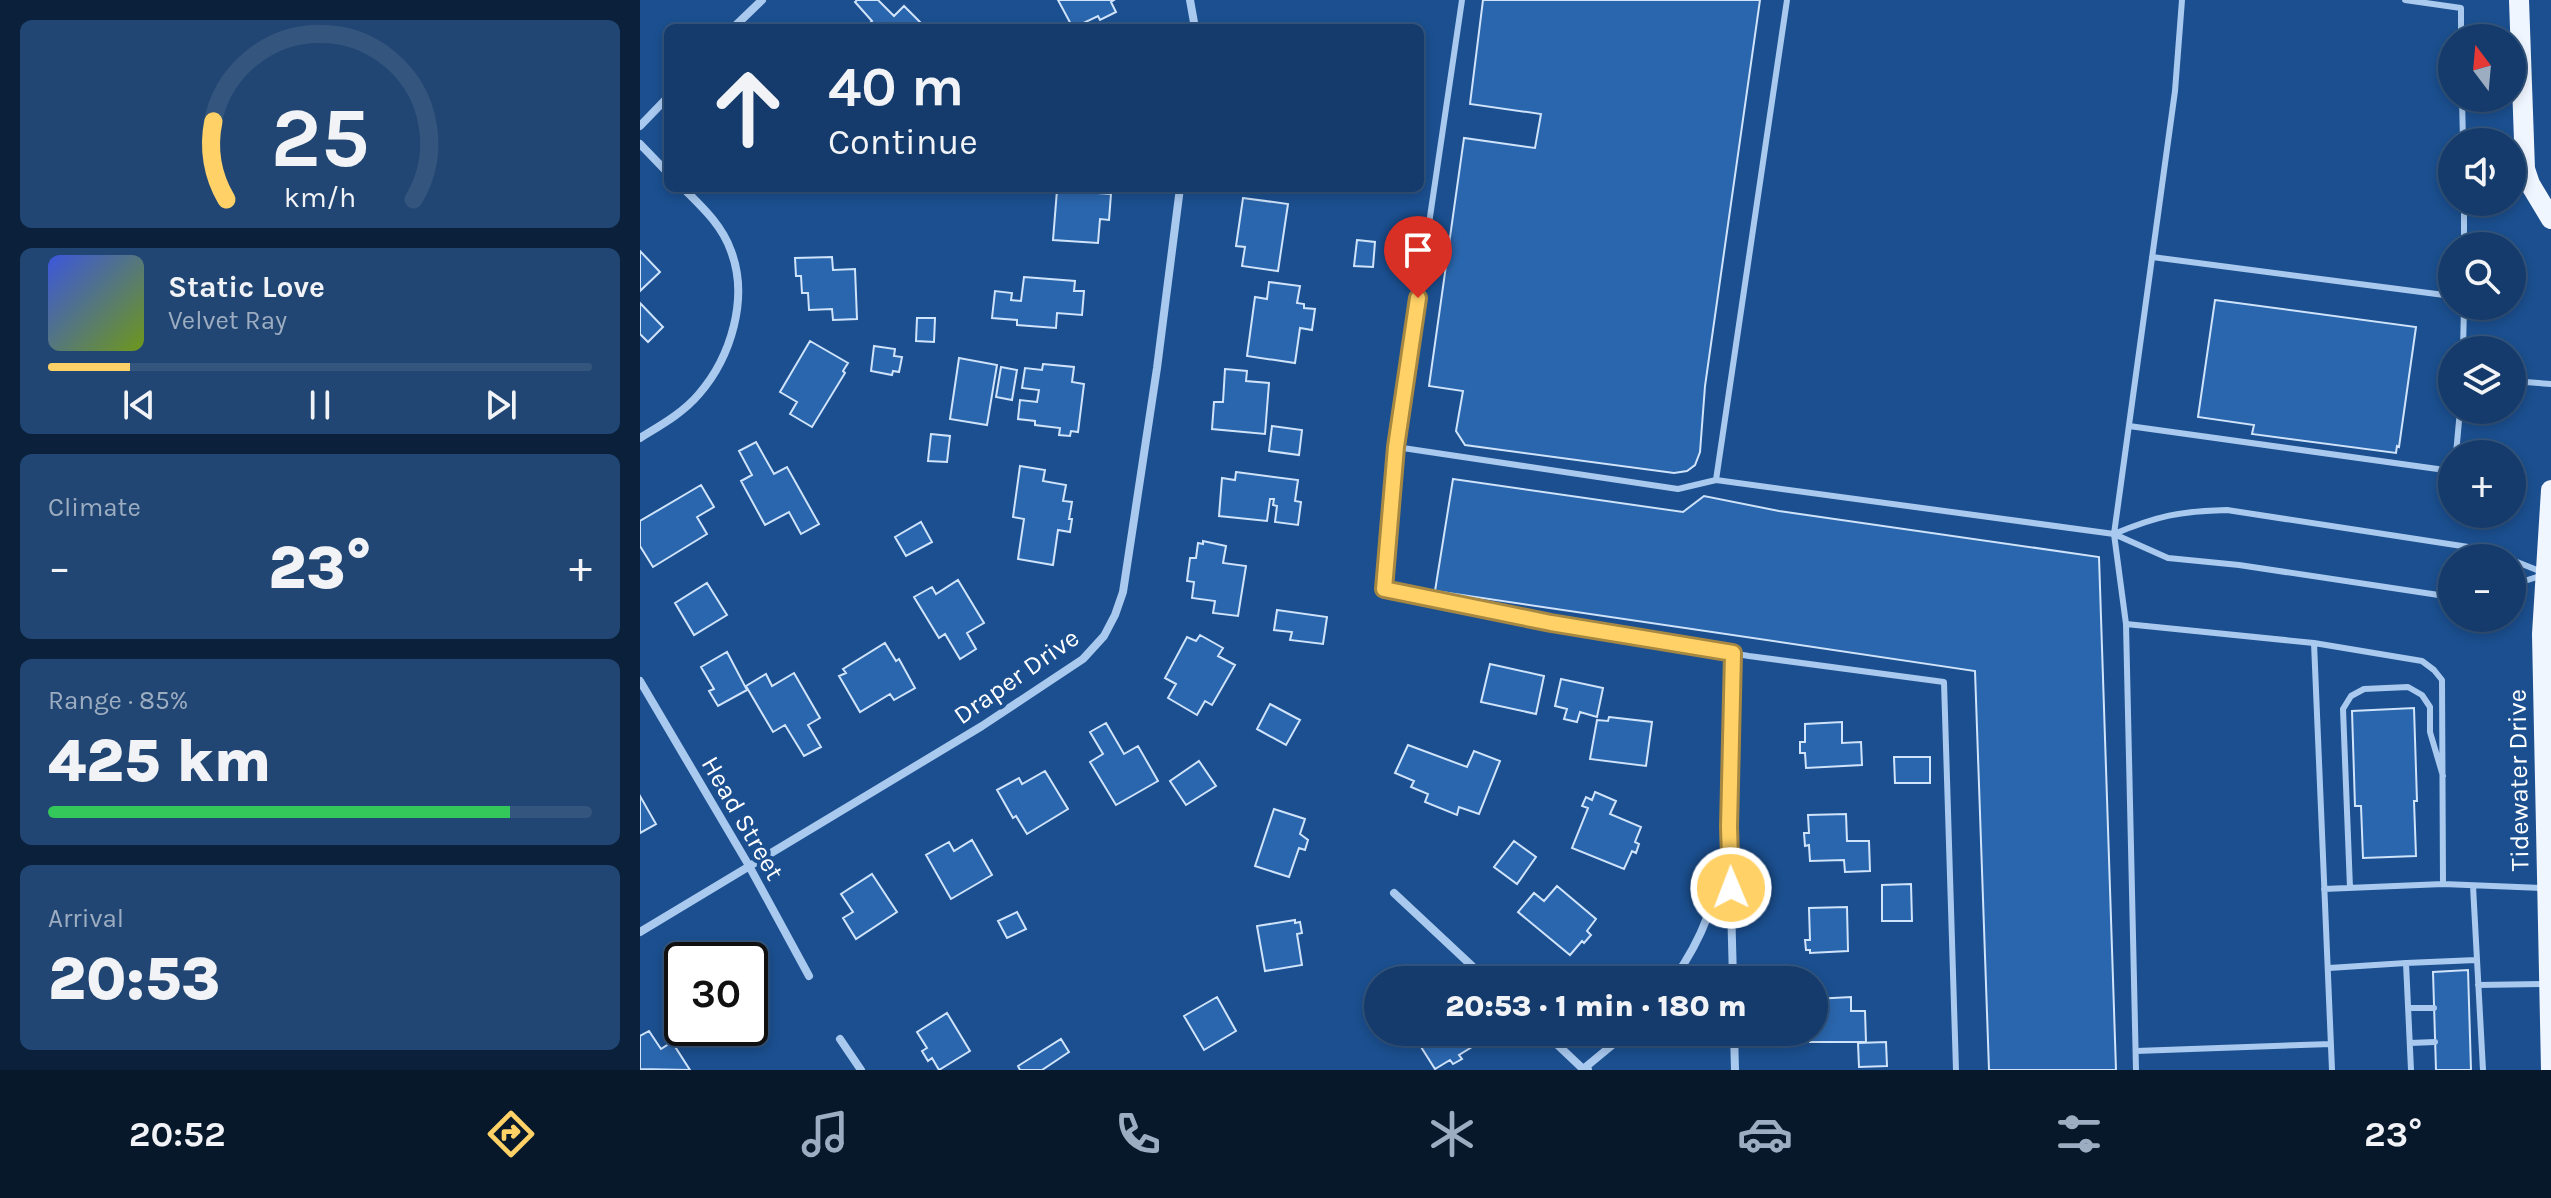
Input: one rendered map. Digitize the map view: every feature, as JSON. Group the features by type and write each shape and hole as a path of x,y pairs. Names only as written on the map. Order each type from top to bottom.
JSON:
{"main road":[{"path":"2519,0 2525,169 2530,184 2551,219"},
{"name":"Tidewater Drive","path":"2551,490 2542,634 2551,1070"}],"street":[{"path":"737,24 762,0"},
{"path":"1190,0 1194,24"},
{"path":"640,126 664,101"},
{"path":"640,144 664,169"},
{"path":"640,438 674,418 699,395 718,368 731,337 738,276 731,249 714,220 687,192"},
{"name":"Draper Drive","path":"640,932 748,864 877,791 982,726 1083,659 1104,636 1123,592 1179,192"},
{"name":"Head Street","path":"640,681 748,864 809,976"},
{"path":"1732,699 1729,827 1733,966"},
{"path":"1683,966 1705,928 1720,878 1729,827"},
{"path":"1394,893 1472,966"},
{"path":"840,1039 861,1070"},
{"path":"1559,1046 1584,1070 1612,1046"},
{"path":"1734,1046 1735,1070"}],"lane":[{"path":"1462,0 1396,447 1384,589 1551,623 1733,653 1944,682 1956,1070"},
{"path":"1716,480 1787,0"},
{"path":"2136,1070 2126,624 2114,534 2175,91 2182,0"},
{"path":"2405,0 2461,8 2461,24"},
{"path":"2152,257 2438,294"},
{"path":"2526,382 2551,384"},
{"path":"2129,426 2438,469"},
{"path":"1396,447 1678,489 1716,480 2114,534 2168,558 2239,565 2438,595"},
{"path":"2114,534 2150,519 2188,511 2227,510 2449,544"},
{"path":"2526,565 2548,574"},
{"path":"2526,581 2548,574"},
{"path":"2126,624 2314,643 2422,661 2434,670 2442,680 2443,884"},
{"path":"2314,643 2332,1070"},
{"path":"1732,699 1733,653"},
{"path":"2350,888 2343,709 2351,696 2364,689 2408,687 2422,695 2430,707 2430,732 2443,776"},
{"path":"2324,889 2443,884 2548,888"},
{"path":"2473,886 2483,1070"},
{"path":"2329,968 2476,960"},
{"path":"2406,963 2411,1070"},
{"path":"2478,985 2549,984"},
{"path":"2469,1005 2479,1005"},
{"path":"2408,1008 2434,1008"},
{"path":"2470,1041 2481,1042"},
{"path":"2410,1043 2435,1042"},
{"path":"2136,1051 2331,1044"}],"building":[{"path":"878,0 894,16 904,6 922,24 869,24 872,21 855,2"},
{"path":"1058,0 1114,0 1111,2 1116,12 1100,20 1098,16 1081,24 1071,24"},
{"path":"1483,0 1760,0 1705,386 1700,452 1695,465 1687,471 1674,473 1465,445 1456,431 1463,391 1429,386 1464,138 1535,148 1541,114 1470,104"},
{"path":"1057,192 1111,194 1109,220 1100,219 1098,243 1053,240"},
{"path":"1243,198 1288,204 1278,271 1242,266 1245,247 1236,246"},
{"path":"1357,240 1375,242 1373,267 1354,266"},
{"path":"640,251 660,272 640,291"},
{"path":"832,257 833,270 855,269 857,319 833,320 832,309 809,310 808,293 802,293 801,276 796,276 795,258"},
{"path":"1024,277 1075,281 1074,291 1084,291 1082,315 1057,313 1056,328 1017,325 1017,320 992,318 995,291 1012,293 1011,300 1021,301"},
{"path":"1269,282 1300,286 1297,303 1304,304 1304,308 1315,309 1312,330 1300,328 1295,363 1247,356 1255,297 1267,299"},
{"path":"2215,300 2416,327 2396,453 2252,434 2254,425 2198,417"},
{"path":"640,303 663,327 648,342 640,334"},
{"path":"917,318 935,318 934,342 916,341"},
{"path":"810,341 848,363 812,427 790,414 797,402 780,392"},
{"path":"874,346 895,349 894,356 902,357 899,372 893,371 892,375 871,371"},
{"path":"959,358 997,365 987,425 950,419"},
{"path":"1043,364 1074,367 1072,382 1084,384 1078,432 1071,431 1070,436 1059,435 1060,428 1018,419 1020,400 1037,402 1039,390 1022,388 1025,368 1042,370"},
{"path":"1001,367 1017,370 1012,400 996,397"},
{"path":"1225,369 1247,371 1246,381 1269,383 1265,434 1212,429 1214,402 1223,402"},
{"path":"1272,426 1302,430 1299,455 1269,451"},
{"path":"931,434 950,436 947,462 928,461"},
{"path":"756,442 774,474 787,467 819,524 801,534 789,512 765,525 741,481 752,475 739,451"},
{"path":"1020,466 1045,470 1043,481 1066,485 1063,501 1072,502 1070,532 1058,530 1053,565 1018,559 1024,519 1013,517"},
{"path":"1236,472 1298,480 1295,501 1301,502 1298,525 1275,522 1277,506 1273,505 1274,499 1270,499 1267,521 1219,516 1222,478 1235,480"},
{"path":"1453,479 1683,512 1704,496 1779,511 2099,557 2116,1070 1989,1070 1975,671 1435,591"},
{"path":"701,485 714,507 697,517 707,534 653,567 640,546 640,521"},
{"path":"921,522 932,542 906,556 895,537"},
{"path":"1203,541 1226,546 1223,563 1246,566 1238,616 1213,613 1215,601 1192,598 1194,582 1187,581 1190,558 1196,558 1198,543 1203,544"},
{"path":"958,580 984,623 967,633 976,649 960,659 945,634 939,638 914,597 932,587 936,594"},
{"path":"707,583 727,615 694,635 675,603"},
{"path":"1277,610 1327,617 1323,644 1290,640 1292,632 1274,630"},
{"path":"1200,635 1223,648 1218,656 1235,665 1212,705 1205,701 1197,715 1168,698 1176,684 1165,678 1187,637 1196,641"},
{"path":"885,643 896,661 899,659 915,688 894,700 890,694 860,712 839,676 846,673 843,669"},
{"path":"727,652 747,690 718,706 709,691 714,689 701,667"},
{"path":"1490,664 1544,676 1536,714 1481,702"},
{"path":"794,673 820,718 808,725 821,747 804,756 785,725 773,732 746,686 766,674 772,686"},
{"path":"1561,679 1603,688 1597,717 1580,712 1577,722 1564,719 1567,709 1555,706"},
{"path":"1270,704 1300,720 1286,745 1257,729"},
{"path":"2414,708 2416,856 2363,858 2361,806 2355,806 2352,711"},
{"path":"1609,717 1652,722 1646,766 1590,759 1597,720 1608,721"},
{"path":"1842,722 1842,743 1861,742 1862,765 1806,768 1805,753 1800,753 1800,742 1805,742 1805,724"},
{"path":"1106,723 1124,754 1138,746 1158,781 1116,805 1090,762 1103,754 1090,732"},
{"path":"1408,745 1467,767 1474,751 1500,761 1479,814 1459,807 1457,815 1425,802 1428,794 1411,787 1414,781 1395,773"},
{"path":"1894,757 1930,757 1930,783 1895,783"},
{"path":"1199,761 1216,786 1186,805 1170,781"},
{"path":"1045,771 1068,809 1027,834 1016,816 1013,818 997,790 1019,778 1022,784"},
{"path":"1595,792 1616,801 1610,814 1641,827 1635,842 1639,844 1636,853 1632,851 1624,869 1572,848 1588,808 1582,806 1586,797 1592,800"},
{"path":"640,796 656,824 640,833"},
{"path":"1274,809 1305,819 1300,834 1308,840 1305,850 1299,848 1289,877 1255,866"},
{"path":"1846,814 1847,841 1869,841 1870,871 1845,872 1844,860 1810,861 1804,833 1809,833 1808,815"},
{"path":"972,840 992,875 951,899 926,855 949,842 954,851"},
{"path":"1514,841 1536,857 1517,884 1494,867"},
{"path":"872,874 897,912 856,939 843,918 853,912 841,894"},
{"path":"1911,884 1912,921 1882,921 1882,885"},
{"path":"1557,886 1596,919 1587,931 1591,935 1570,955 1518,912 1534,893 1544,901"},
{"path":"1847,907 1848,951 1810,953 1806,950 1805,940 1810,940 1809,908"},
{"path":"1017,912 1026,929 1007,938 998,921"},
{"path":"1295,920 1295,923 1300,922 1302,933 1297,934 1302,965 1265,971 1257,926"},
{"path":"2468,970 2471,1070 2436,1070 2433,972"},
{"path":"1217,997 1236,1031 1204,1050 1184,1016"},
{"path":"1851,997 1851,1011 1865,1011 1866,1042 1828,1042 1828,998"},
{"path":"947,1013 970,1051 939,1070 932,1058 928,1061 922,1051 927,1048 917,1032"},
{"path":"649,1031 661,1049 675,1046 690,1070 640,1069 640,1036"},
{"path":"1061,1039 1069,1052 1042,1070 1020,1070 1018,1066"},
{"path":"1886,1042 1887,1066 1859,1067 1858,1043"},
{"path":"1420,1046 1471,1046 1459,1055 1462,1059 1453,1064 1450,1060 1435,1069"}],"route":[{"path":"1418,298 1396,447 1384,589 1551,623 1733,653 1729,827 1731,888"}]}
